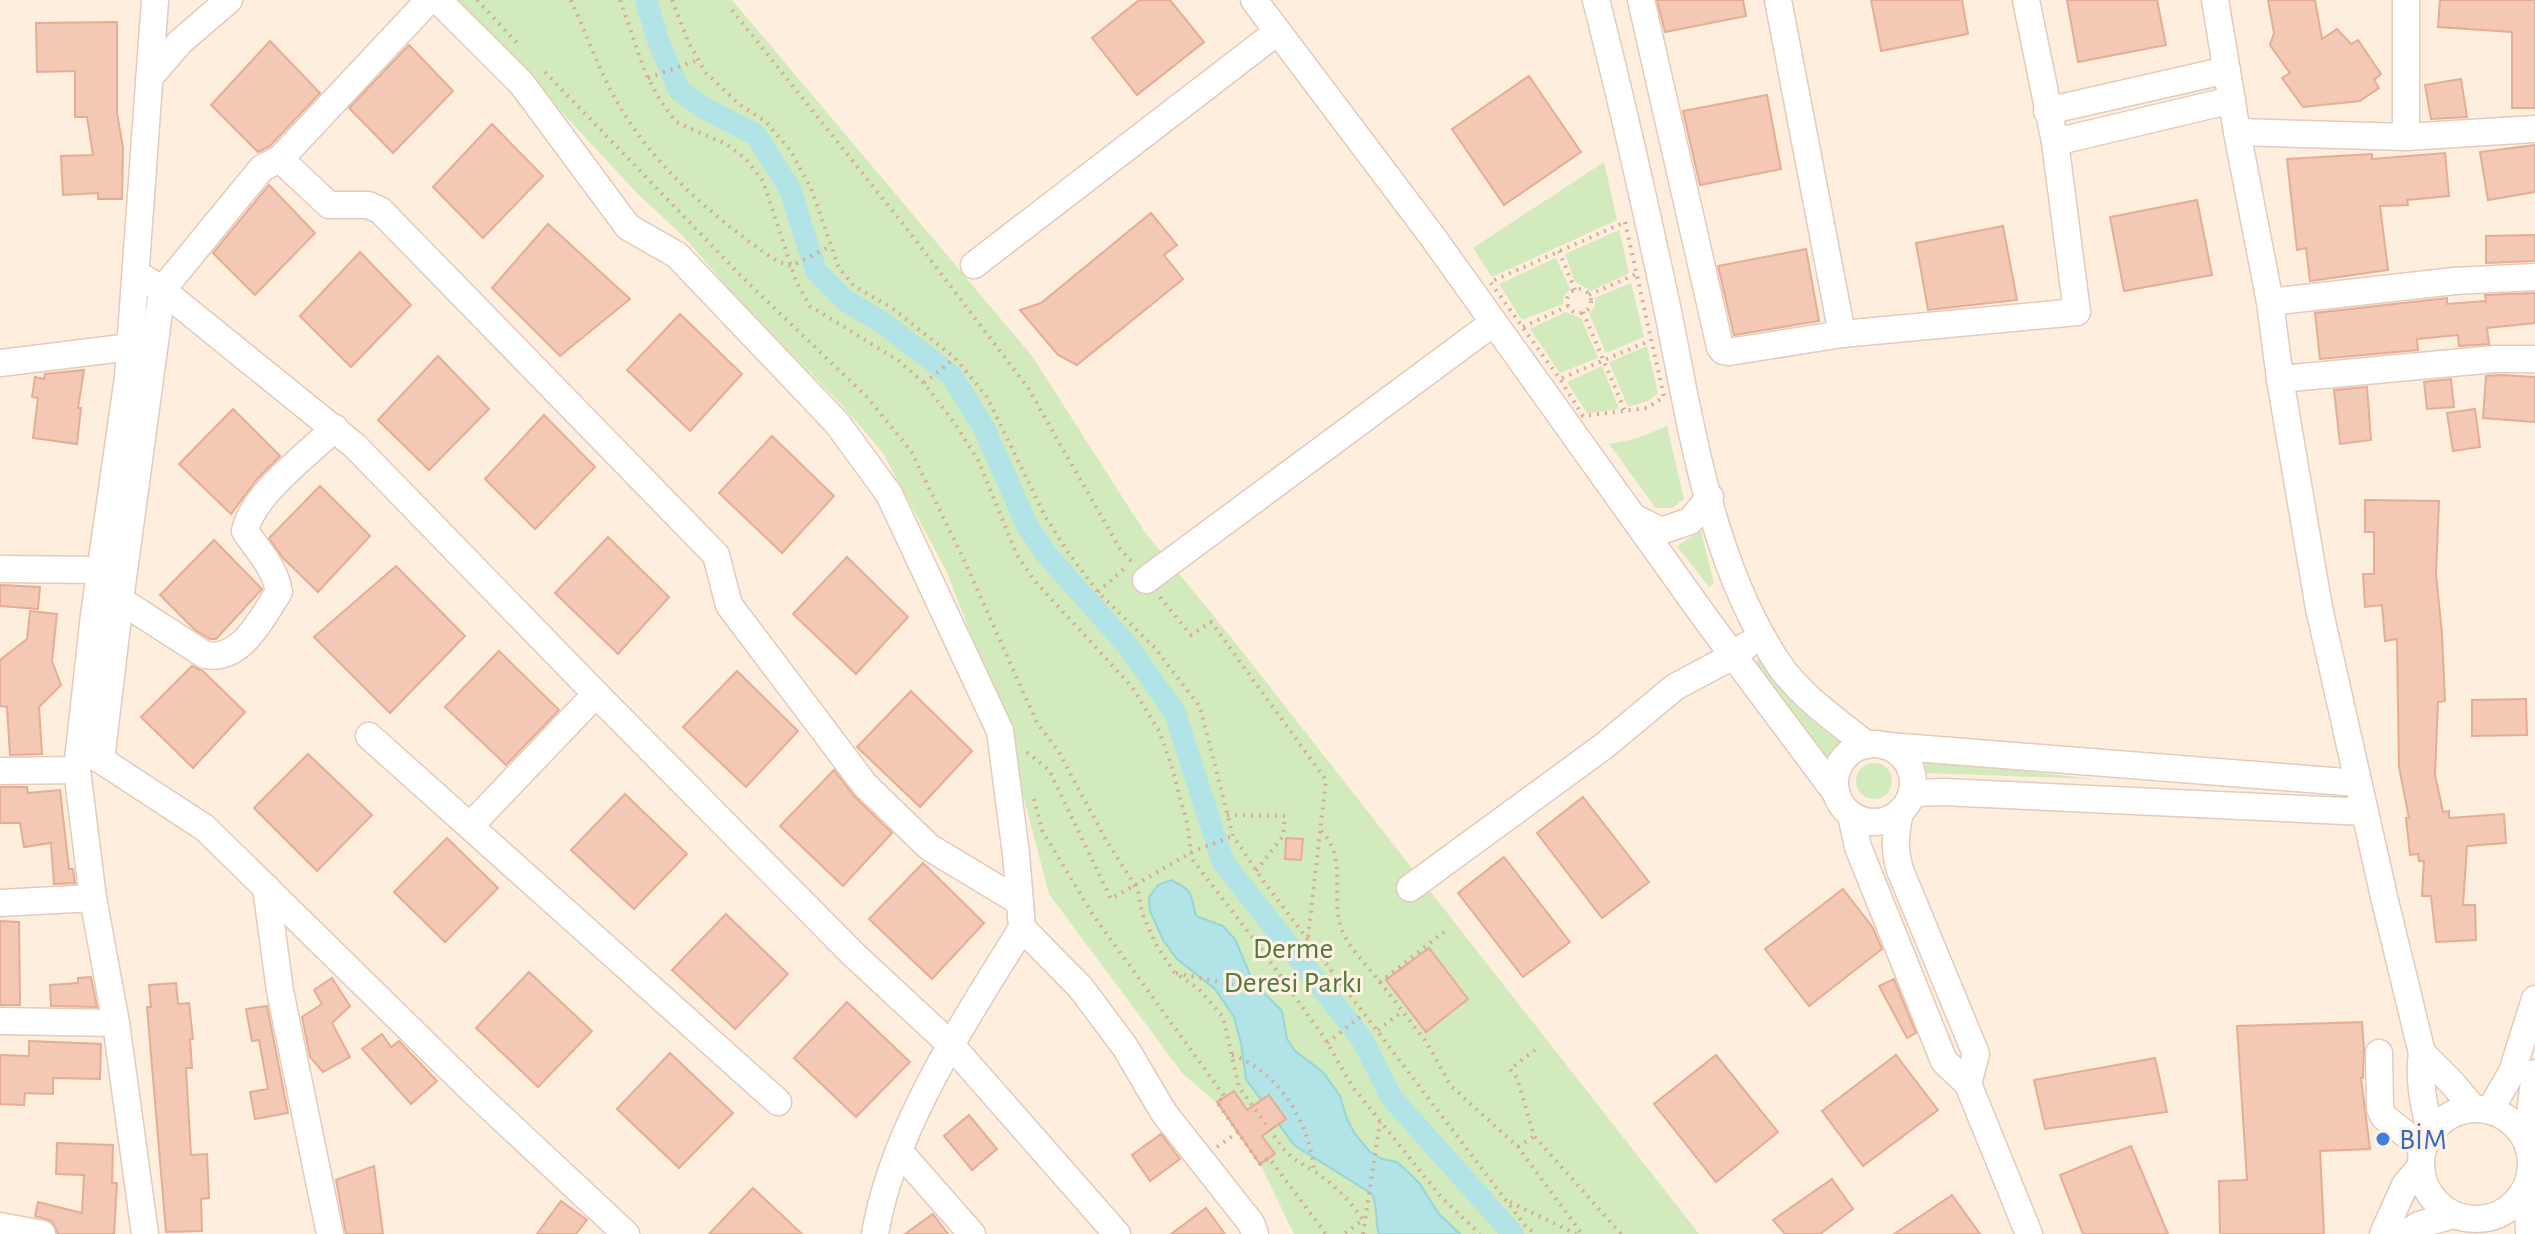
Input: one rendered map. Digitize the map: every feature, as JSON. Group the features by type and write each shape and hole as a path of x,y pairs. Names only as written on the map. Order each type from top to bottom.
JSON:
{"street":[{"path":"145,1234 116,1023 93,898 86,760 100,570 130,347 155,0"},
{"path":"149,78 180,42 229,0"},
{"path":"86,760 120,600 162,290 262,168 280,159 429,0"},
{"path":"438,0 522,84 628,227 677,255 837,423 889,494 1000,731 1021,915 951,1045 899,1151 879,1210 875,1234"},
{"path":"1254,0 1432,236 1844,804 1863,820 1875,822 1888,819 1906,803 1944,792 2365,812"},
{"path":"1596,0 1633,143 1691,425 1731,568 1760,633 1780,666 1802,692 1878,746 1899,752 1912,771 1906,803 1894,834 1895,850 1900,870 1976,1054 1968,1084"},
{"path":"1641,0 1723,351 1842,334 2077,312 2055,142 2026,0"},
{"path":"1778,0 1842,334"},
{"path":"2215,0 2270,302 2319,608 2422,1053 2423,1181 2440,1206 2480,1224 2492,1234"},
{"path":"2406,0 2406,137"},
{"path":"974,265 1277,32"},
{"path":"2047,111 2227,70"},
{"path":"2055,142 2232,100"},
{"path":"2237,132 2406,137 2535,129"},
{"path":"280,159 329,205 368,205 380,210 716,555 729,605 865,785 929,847 1021,915 1125,1047 1164,1113 1251,1223 1255,1234"},
{"path":"136,273 162,290 335,428 366,457 853,954 951,1045 1117,1234"},
{"path":"2270,302 2454,281 2535,277"},
{"path":"1139,571 1493,323"},
{"path":"0,363 130,347"},
{"path":"2280,379 2495,359 2535,359"},
{"path":"120,600 205,655 230,651 246,641 279,592 269,563 245,531 248,516 266,494 335,428"},
{"path":"1633,517 1661,531 1690,521 1710,497"},
{"path":"0,569 100,570"},
{"path":"1410,888 1604,746 1675,687 1734,655 1760,633"},
{"path":"470,826 596,694"},
{"path":"369,736 778,1102"},
{"path":"2029,1234 1968,1084 1944,1061 1858,847 1835,780 1845,756 1856,748 1878,746 2358,783"},
{"path":"0,771 86,760 205,828 475,1093 626,1234"},
{"path":"266,887 280,991 330,1234"},
{"path":"0,903 93,898"},
{"path":"2383,1234 2425,1149 2449,1116 2481,1109 2512,1072 2535,999"},
{"path":"0,1021 116,1023"},
{"path":"2379,1053 2380,1109 2391,1124 2425,1149"},
{"path":"2422,1053 2481,1109 2505,1116 2527,1139 2532,1155 2528,1186 2529,1234"},
{"path":"2527,1139 2535,1073"},
{"path":"899,1151 972,1234"},
{"path":"2405,1234 2419,1225 2457,1216 2477,1220 2493,1217 2519,1200 2528,1186"},
{"path":"0,1226 42,1234"}],"path":[{"path":"571,0 620,107 669,172 728,226 778,262 792,265 831,247"},
{"path":"620,0 648,78 676,122 726,144 746,159 763,181 792,265 810,306 899,361 925,382 978,460 1017,555 1034,580 1132,687 1159,731 1187,823 1192,859 1328,1042 1352,1086 1441,1197 1480,1234"},
{"path":"672,0 705,72 739,104 766,122 790,150 811,188 839,268 854,286 892,308 955,358 987,397 1045,516 1067,551 1098,592 1155,648 1200,707 1232,836 1525,1227 1536,1234"},
{"path":"732,10 907,229 1028,388 1120,549 1191,635 1211,622 1326,780 1308,939"},
{"path":"648,78 697,60"},
{"path":"1625,222 1664,397 1647,408 1583,416 1490,282 1559,251 1625,222"},
{"path":"1559,251 1575,290"},
{"path":"1589,295 1636,274"},
{"path":"1575,290 1583,290 1589,295 1591,303 1583,312 1573,311 1568,306 1567,298 1575,290"},
{"path":"1523,327 1568,306"},
{"path":"1583,312 1625,411"},
{"path":"1560,379 1652,340"},
{"path":"925,382 955,358"},
{"path":"1098,592 1139,571"},
{"path":"1025,762 1021,748 1049,770 1111,899 1192,852 1232,836"},
{"path":"1032,789 1042,830 1093,915 1225,1097 1217,1102 1260,1164 1269,1158 1326,1234"},
{"path":"1227,815 1285,816 1283,836 1256,871"},
{"path":"1321,831 1334,851 1339,921 1347,941 1427,1043 1451,1086 1518,1147 1579,1234"},
{"path":"1380,982 1444,932"},
{"path":"1174,972 1269,992 1289,988"},
{"path":"1378,1030 1403,1011"},
{"path":"1328,1042 1364,1014"},
{"path":"1535,1050 1510,1069 1517,1078 1534,1136 1621,1234"},
{"path":"1232,1055 1241,1058 1281,1092 1294,1110 1303,1124 1314,1171"},
{"path":"1363,1234 1380,1121"},
{"path":"1518,1147 1534,1136"},
{"path":"1282,1147 1288,1155 1314,1171 1348,1199 1363,1220"},
{"path":"1506,1200 1579,1234"},
{"path":"1344,1234 1363,1220"},
{"path":"1518,1234 1525,1227"}],"green space":[{"name":"Derme Deresi Parkı","path":"457,0 732,0 1032,356 1144,531 1230,636 1699,1234 1294,1234 1260,1164 1217,1103 1183,1074 1049,894 1003,719 947,572 883,453 841,404 746,308 683,236 638,194"},
{"path":"1604,162 1617,220 1492,277 1473,248"},
{"path":"1619,230 1629,273 1591,291 1575,282 1565,254"},
{"path":"1556,258 1570,289 1564,296 1563,304 1522,320 1499,284"},
{"path":"1631,283 1644,337 1606,353 1589,313 1595,307 1595,298"},
{"path":"1565,312 1581,318 1598,358 1560,373 1530,329"},
{"path":"1647,346 1658,393 1648,401 1628,407 1609,362"},
{"path":"1602,366 1619,409 1587,413 1567,382"},
{"path":"1667,426 1684,499 1672,508 1656,508 1609,444 1635,439"},
{"path":"1701,531 1714,584 1709,587 1677,546"},
{"path":"1761,657 1843,739 1825,759 1754,663"},
{"path":"1924,759 2092,779 1926,773"},
{"path":"1874,763 1887,768 1892,781 1887,794 1874,799 1861,794 1856,781 1861,768"}],"water":[{"path":"1171,880 1190,894 1196,916 1223,926 1235,939 1253,982 1282,1011 1287,1039 1295,1051 1323,1072 1340,1096 1355,1134 1370,1152 1397,1162 1408,1172 1439,1214 1460,1234 1379,1234 1372,1194 1294,1145 1246,1079 1234,1017 1215,989 1177,959 1163,940 1150,911 1149,897 1158,885"}],"building":[{"path":"1139,0 1170,0 1204,42 1137,95 1092,38"},
{"path":"1657,0 1743,0 1746,16 1665,32"},
{"path":"1871,0 1962,0 1968,34 1881,51"},
{"path":"2067,0 2157,0 2166,45 2078,62"},
{"path":"2268,0 2315,0 2322,39 2337,29 2351,44 2358,40 2381,74 2374,80 2379,88 2360,101 2303,107 2282,78 2290,73 2270,45 2274,33"},
{"path":"2440,0 2535,0 2535,108 2512,108 2512,32 2438,27"},
{"path":"117,22 117,113 123,148 122,199 98,199 98,193 63,195 61,156 93,155 87,117 75,117 75,71 37,72 36,23"},
{"path":"270,41 320,93 270,146 258,152 211,105"},
{"path":"409,45 453,91 393,153 349,108"},
{"path":"1529,76 1581,152 1504,205 1452,129"},
{"path":"2461,79 2467,117 2431,119 2425,85"},
{"path":"1767,95 1781,169 1700,185 1683,111"},
{"path":"492,124 543,176 483,238 433,187"},
{"path":"2535,145 2535,192 2488,200 2480,152"},
{"path":"2445,153 2449,196 2407,200 2408,205 2380,206 2388,270 2310,281 2306,248 2297,250 2287,159 2372,154 2372,159"},
{"path":"269,185 315,233 255,295 213,253"},
{"path":"2197,200 2212,275 2124,291 2110,217"},
{"path":"1151,213 1177,245 1164,255 1183,279 1077,365 1058,355 1020,310 1041,303"},
{"path":"548,224 630,299 560,356 492,288"},
{"path":"2003,226 2017,300 1928,310 1916,243"},
{"path":"2535,235 2535,261 2486,263 2486,236"},
{"path":"1806,249 1819,321 1734,335 1718,266"},
{"path":"360,252 411,305 351,367 300,316"},
{"path":"2535,293 2535,323 2487,328 2489,344 2459,346 2458,335 2417,339 2418,350 2320,359 2315,313 2447,298 2447,304 2486,301 2485,295"},
{"path":"680,314 742,374 690,431 627,370"},
{"path":"438,356 489,409 429,470 378,420"},
{"path":"84,370 77,444 33,438 38,398 32,397 35,377 44,379 45,374"},
{"path":"2486,376 2535,377 2535,422 2483,418"},
{"path":"2451,379 2454,407 2427,409 2424,382"},
{"path":"2367,387 2371,440 2340,444 2334,390"},
{"path":"233,409 280,456 257,479 231,514 179,464"},
{"path":"2475,409 2480,447 2453,451 2447,413"},
{"path":"544,415 595,467 535,529 485,479"},
{"path":"772,436 834,496 782,553 719,493"},
{"path":"320,486 370,536 318,592 283,558 269,538"},
{"path":"2365,500 2439,501 2436,574 2445,701 2438,702 2435,775 2443,812 2449,811 2449,818 2504,814 2506,843 2467,846 2463,905 2475,905 2476,940 2436,942 2431,896 2422,896 2424,861 2419,861 2418,854 2410,855 2406,818 2409,818 2399,767 2397,639 2385,641 2382,605 2365,607 2363,574 2374,574 2374,532 2365,532"},
{"path":"608,537 669,597 618,654 555,593"},
{"path":"214,540 262,589 216,639 210,639 195,630 160,595"},
{"path":"847,557 908,617 856,674 793,614"},
{"path":"396,566 465,636 390,713 314,637"},
{"path":"0,585 40,587 38,609 0,606"},
{"path":"30,611 57,614 52,661 61,685 39,707 42,754 10,755 7,707 0,706 0,660 27,639"},
{"path":"499,651 559,710 506,765 445,707"},
{"path":"192,666 203,671 245,712 193,768 141,717"},
{"path":"737,671 798,731 746,787 683,727"},
{"path":"911,691 972,751 920,807 857,747"},
{"path":"2526,699 2527,735 2472,736 2472,700"},
{"path":"308,754 372,815 317,871 254,808"},
{"path":"834,770 854,796 892,833 843,886 780,826"},
{"path":"0,787 27,787 28,793 60,790 69,869 73,869 75,883 54,884 51,843 24,847 20,823 0,823"},
{"path":"625,794 687,854 634,909 571,850"},
{"path":"1583,797 1649,882 1602,918 1537,833"},
{"path":"447,838 498,888 445,942 394,892"},
{"path":"1286,838 1303,839 1301,860 1285,859"},
{"path":"1504,857 1570,942 1523,977 1458,893"},
{"path":"923,863 984,923 932,979 869,919"},
{"path":"1843,889 1873,928 1882,949 1809,1006 1765,949"},
{"path":"726,914 788,974 735,1029 672,970"},
{"path":"0,921 19,922 20,1005 0,1005"},
{"path":"1429,948 1468,999 1426,1032 1386,980"},
{"path":"529,972 592,1031 538,1087 476,1028"},
{"path":"91,977 97,1007 51,1006 50,985 78,983 78,978"},
{"path":"332,978 350,1006 332,1023 350,1057 323,1072 310,1057 302,1017 322,1004 314,990"},
{"path":"1894,979 1916,1033 1907,1038 1879,986"},
{"path":"176,983 178,1004 189,1003 193,1039 190,1039 192,1068 186,1068 191,1155 207,1154 209,1198 201,1199 202,1231 166,1232 147,1007 151,1007 149,985"},
{"path":"847,1002 910,1062 856,1117 794,1058"},
{"path":"267,1006 288,1113 255,1119 250,1092 268,1089 259,1040 252,1041 246,1009"},
{"path":"2362,1022 2364,1050 2361,1078 2370,1149 2320,1151 2324,1234 2220,1234 2219,1181 2247,1180 2237,1026"},
{"path":"382,1034 391,1047 399,1041 437,1081 411,1104 362,1049"},
{"path":"29,1041 101,1044 100,1079 53,1078 53,1094 25,1093 24,1105 0,1104 0,1055 29,1056"},
{"path":"670,1053 733,1113 679,1168 617,1109"},
{"path":"1716,1055 1778,1132 1716,1182 1654,1104"},
{"path":"1896,1055 1938,1110 1863,1166 1822,1111"},
{"path":"2155,1058 2167,1112 2045,1129 2034,1080"},
{"path":"1234,1091 1247,1110 1269,1095 1286,1119 1262,1136 1275,1154 1260,1164 1217,1102"},
{"path":"969,1115 997,1149 972,1170 944,1136"},
{"path":"1161,1134 1180,1159 1150,1181 1132,1155"},
{"path":"57,1143 113,1145 112,1183 117,1183 114,1234 58,1234 52,1221 35,1216 38,1202 82,1213 84,1175 56,1174"},
{"path":"2131,1146 2168,1234 2083,1234 2060,1175"},
{"path":"374,1166 383,1234 346,1234 336,1180"},
{"path":"1832,1179 1853,1209 1820,1234 1785,1234 1773,1220"},
{"path":"753,1188 802,1234 709,1234"},
{"path":"1952,1195 1980,1234 1894,1234"},
{"path":"561,1201 587,1220 576,1234 537,1234"},
{"path":"1206,1208 1225,1234 1171,1234"},
{"path":"933,1214 948,1234 905,1234"}],"waterway":[{"path":"646,0 658,40 679,90 704,108 756,135 790,189 816,271 845,300 883,323 952,376 984,428 1027,525 1046,554 1128,646 1175,713 1223,862 1362,1039 1391,1097 1513,1234"}],"place":[{"name":"BİM","path":"2383,1139"}]}
